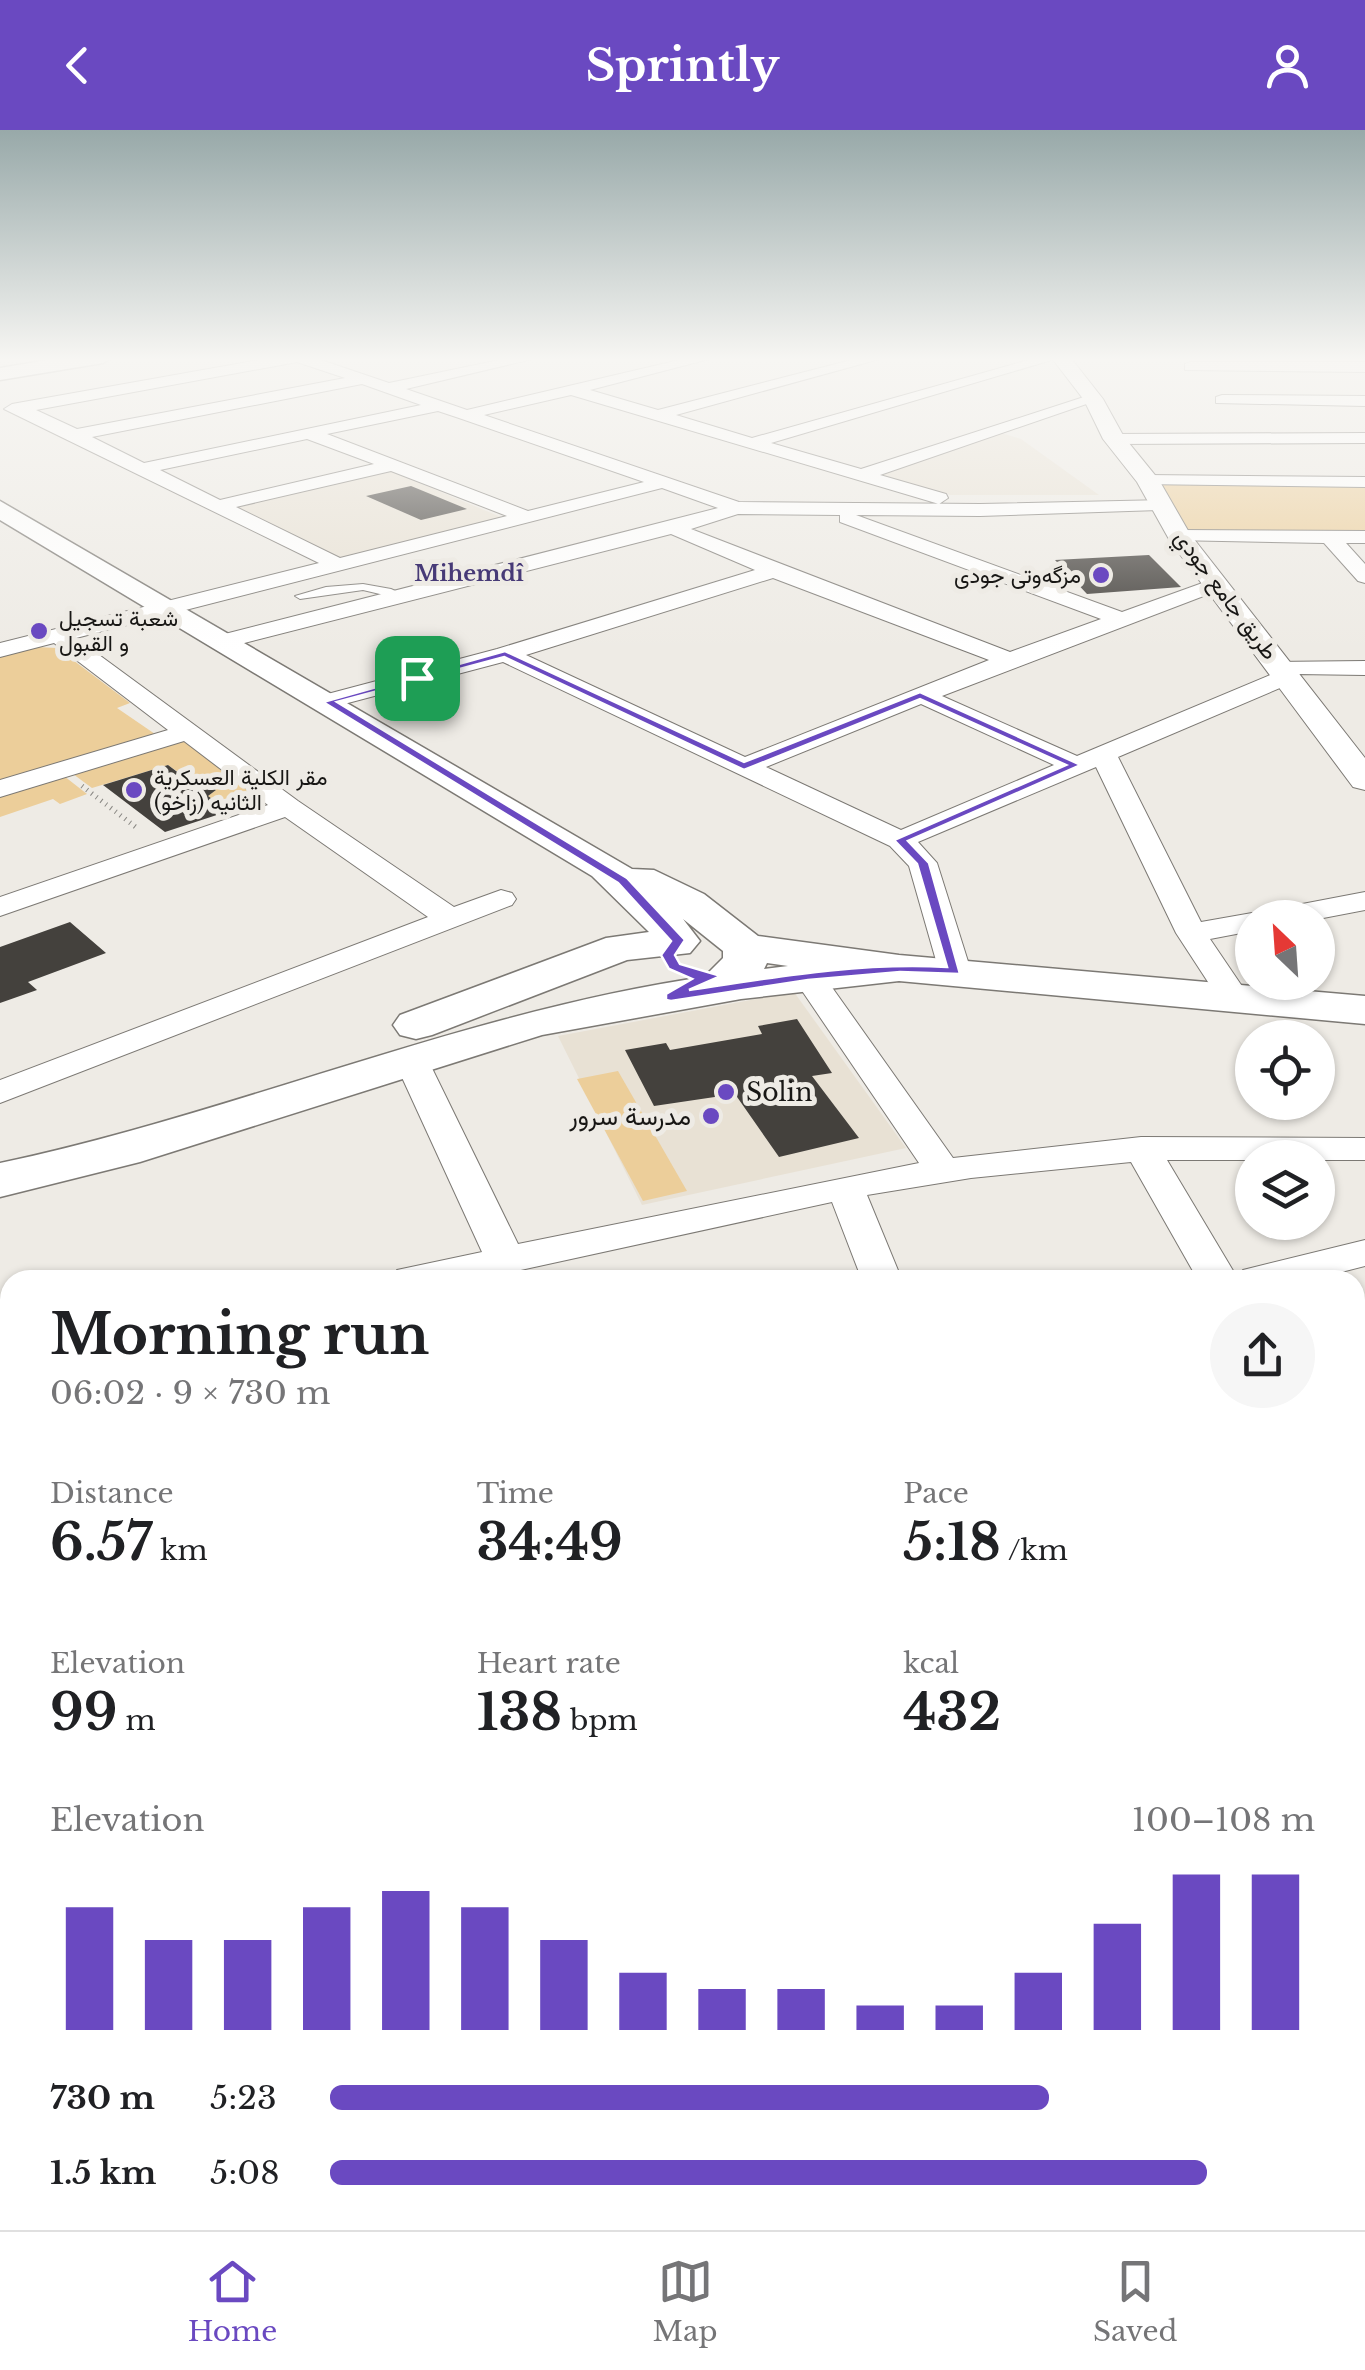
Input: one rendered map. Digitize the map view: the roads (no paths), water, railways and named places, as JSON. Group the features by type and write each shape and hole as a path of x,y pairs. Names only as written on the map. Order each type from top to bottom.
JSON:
{"main road":[{"path":"0,509 606,867 689,903 719,966"},
{"path":"606,867 652,909 676,942"},
{"path":"0,1158 234,1090 621,947 704,935 719,966"},
{"path":"719,966 808,976 900,968"},
{"path":"719,966 808,976"},
{"path":"0,1180 129,1148 719,966 955,971 1365,1010"}],"street":[{"path":"113,455 338,564"},
{"path":"140,469 205,455"},
{"path":"367,455 599,547"},
{"path":"581,455 737,508 980,510 1153,492 1365,482"},
{"path":"791,455 980,510"},
{"path":"862,474 921,455"},
{"name":"طريق جامع جودي","path":"1126,455 1214,584 1365,780"},
{"path":"217,506 394,465"},
{"path":"0,650 662,483"},
{"path":"225,641 673,528 737,508"},
{"path":"821,509 1122,619"},
{"path":"446,514 480,529"},
{"path":"673,528 774,572 1010,660"},
{"path":"1180,536 1365,537"},
{"path":"1330,537 1365,576"},
{"path":"328,702 505,654 774,572"},
{"path":"744,766 1214,584"},
{"path":"59,636 288,807 450,918"},
{"path":"505,654 900,840 923,863 955,971"},
{"path":"900,840 1104,756 1283,672 1365,668"},
{"path":"920,695 1075,765"},
{"path":"0,789 190,731"},
{"path":"1104,756 1192,933 1234,998"},
{"path":"0,907 288,807"},
{"path":"0,1092 502,899"},
{"path":"1335,907 1365,901"},
{"path":"1192,933 1235,925"},
{"path":"808,976 944,1172"},
{"path":"411,1060 506,1261"},
{"path":"461,1270 845,1187 944,1172 1142,1148 1290,1145 1365,1149"},
{"path":"1142,1148 1212,1270"},
{"path":"845,1187 878,1270"},
{"path":"1299,1270 1365,1254"}],"lane":[{"path":"300,596 356,585 381,587 401,596"}],"place":[{"name":"مزگەوتی جودی","path":"1101,575"},
{"name":"شعبة تسجيل و القبول","path":"39,631"},
{"name":"مقر الكلية العسكرية الثانيه (زاخو)","path":"134,790"},
{"name":"Solin","path":"726,1092"},
{"name":"مدرسة سرور","path":"711,1116"}],"district":[{"name":"Mihemdî","path":"469,573"}]}
